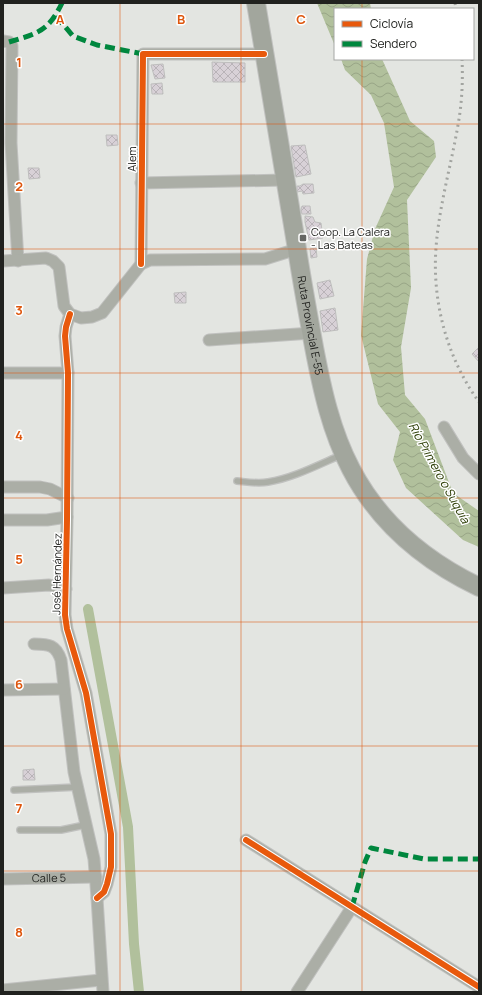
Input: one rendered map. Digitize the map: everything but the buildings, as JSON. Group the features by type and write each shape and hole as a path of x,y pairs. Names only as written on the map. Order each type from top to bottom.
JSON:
{"main road":[{"name":"Ruta Provincial E-55","path":"256,3 312,333 331,422 344,454 358,482 390,524 430,559 479,587"}],"street":[{"path":"3,41 8,42 12,46 7,142 18,261"},
{"name":"Alem","path":"141,264 143,54 264,54"},
{"path":"141,183 285,180"},
{"path":"3,261 46,258 53,261 59,267 64,306 70,314 81,318 92,317 102,313 141,264 150,260 265,259 297,249"},
{"name":"José Hernández","path":"70,314 65,336 68,372 68,498 65,615 67,629 86,693 111,834 111,866 104,892 97,898"},
{"path":"208,340 312,333"},
{"path":"3,373 68,372"},
{"path":"444,427 463,458 479,474"},
{"path":"3,487 40,487 50,489 68,498"},
{"path":"3,520 47,520 67,517"},
{"path":"3,588 49,585 66,589"},
{"path":"34,644 50,645 59,653 62,660 74,772 94,860 102,992"},
{"path":"3,690 64,689"},
{"path":"246,840 479,987"},
{"name":"Calle 5","path":"3,879 96,877"},
{"path":"298,992 352,907"},
{"path":"3,990 101,980"}],"lane":[{"path":"237,481 252,483 268,482 288,477 344,454"},
{"path":"14,790 78,787"},
{"path":"20,830 61,830 85,825"}],"water":[{"path":"317,3 370,3 371,8 334,8 334,44"},
{"name":"Río Primero o Suquía","path":"341,60 382,60 410,121 434,141 436,157 407,200 411,288 401,347 405,395 425,419 453,493 479,511 479,547 463,540 406,488 393,460 400,432 378,404 361,335 367,259 375,229 394,187 384,123 371,95 345,70"}],"waterway":[{"path":"88,609 128,827 134,944 139,992"}],"railway":[{"path":"455,3 456,8"},
{"path":"462,60 460,108 440,217 435,268 439,309 450,348 458,367 479,402"}],"marked path":[{"path":"9,42 28,36 47,26 57,13 62,3"},
{"path":"56,16 73,36 97,45 143,54"},
{"path":"352,907 365,862 371,848 424,859 479,859"}],"cycle path":[{"path":"141,264 143,54 264,54"},
{"path":"70,314 65,336 68,373 65,615 67,629 86,693 111,834 111,867 104,892 97,898"},
{"path":"246,840 479,987"}],"place":[{"name":"Coop. La Calera - Las Bateas","path":"303,238"}]}
